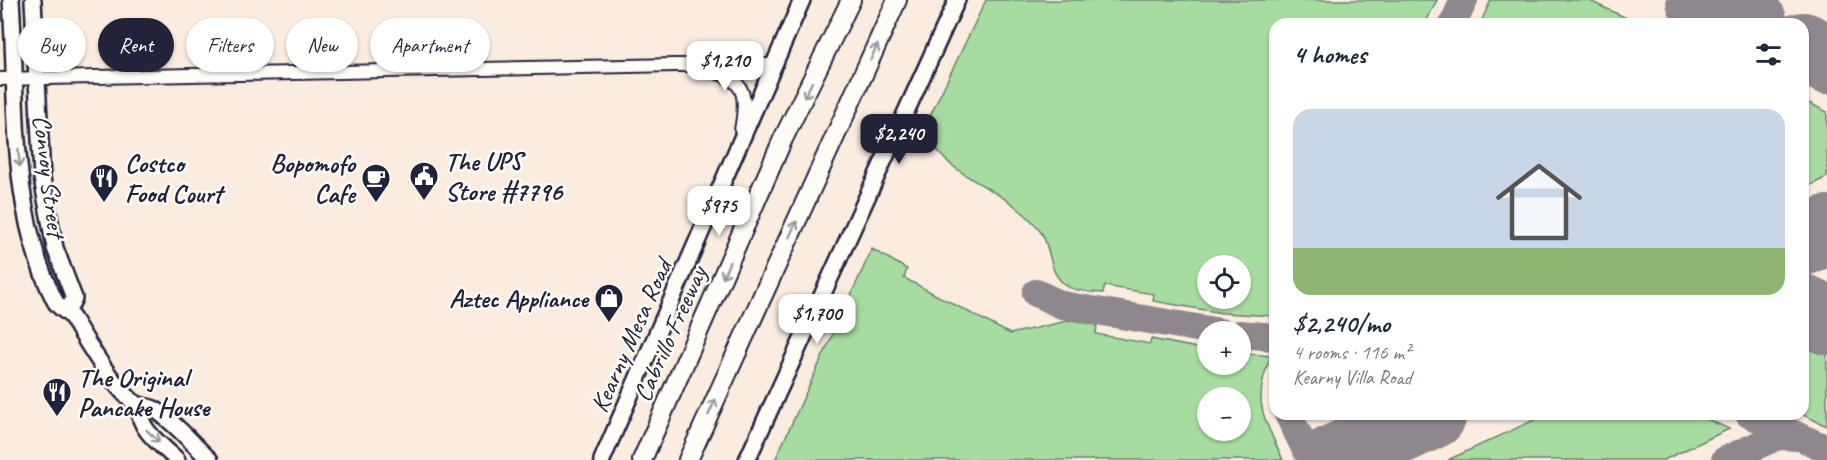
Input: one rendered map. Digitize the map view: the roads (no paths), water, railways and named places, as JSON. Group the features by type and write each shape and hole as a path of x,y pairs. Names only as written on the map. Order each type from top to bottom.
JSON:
{"highway":[{"name":"Cabrillo Freeway","path":"642,460 783,139 852,0"},
{"path":"688,460 897,0"}],"main road":[{"name":"Convoy Street","path":"11,0 7,79 31,240 45,281 56,305 68,311 92,351 120,388 139,407 154,408 210,460"},
{"name":"Convoy Street","path":"33,0 42,178 55,248 74,298 68,311"},
{"name":"Kearny Mesa Road","path":"602,460 704,231 738,141 802,0"},
{"path":"747,460 957,0"},
{"path":"25,201 34,214 48,264 56,272 66,273"},
{"name":"Convoy Street","path":"139,407 139,419 145,429 177,460"}],"street":[{"path":"682,65 731,77 739,85 746,107 738,141"},
{"path":"7,79 772,65"}],"place":[{"name":"The UPS Store #7796","path":"424,202"},
{"name":"Costco Food Court","path":"104,204"},
{"name":"Bopomofo Cafe","path":"376,204"},
{"name":"Aztec Appliance","path":"609,324"},
{"name":"The Original Pancake House","path":"57,418"}]}
